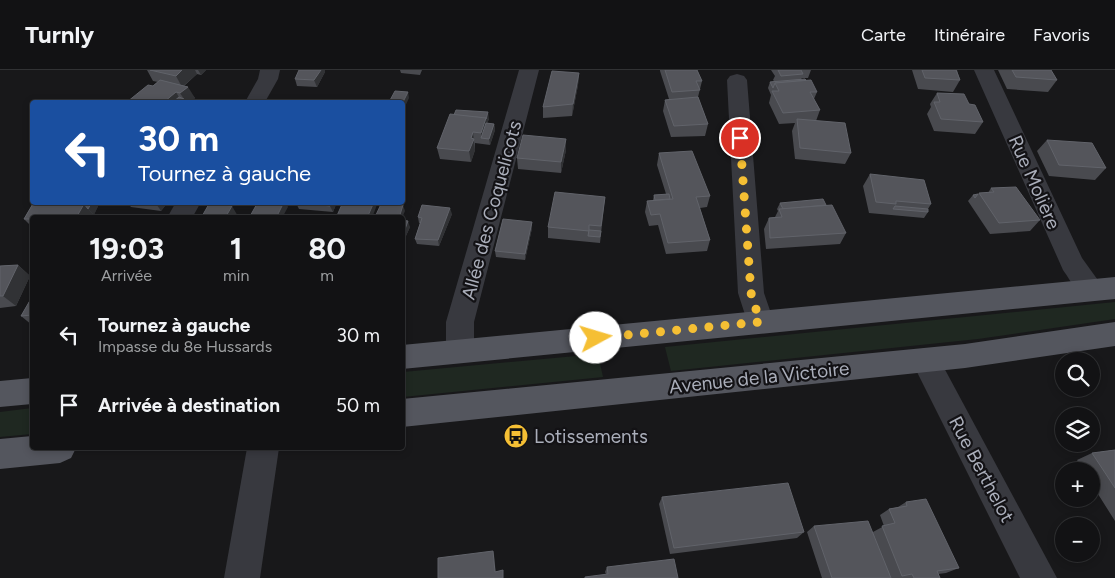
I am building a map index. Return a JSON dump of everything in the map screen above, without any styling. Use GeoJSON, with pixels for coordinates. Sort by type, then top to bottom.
{"type":"FeatureCollection","features":[{"type":"Feature","properties":{"kind":"main road"},"geometry":{"type":"LineString","coordinates":[[405,357],[1104,289]]}},
{"type":"Feature","properties":{"kind":"main road","name":"Avenue de la Victoire"},"geometry":{"type":"LineString","coordinates":[[405,413],[925,360],[1115,334]]}},
{"type":"Feature","properties":{"kind":"main road"},"geometry":{"type":"LineString","coordinates":[[0,394],[30,391]]}},
{"type":"Feature","properties":{"kind":"main road"},"geometry":{"type":"LineString","coordinates":[[0,454],[40,450]]}},
{"type":"Feature","properties":{"kind":"street"},"geometry":{"type":"LineString","coordinates":[[256,100],[268,79],[270,70]]}},
{"type":"Feature","properties":{"kind":"street","name":"Allée des Coquelicots"},"geometry":{"type":"LineString","coordinates":[[460,352],[460,322],[529,70]]}},
{"type":"Feature","properties":{"kind":"street","name":"Rue Molière"},"geometry":{"type":"LineString","coordinates":[[984,70],[1072,263],[1104,289]]}},
{"type":"Feature","properties":{"kind":"street"},"geometry":{"type":"LineString","coordinates":[[737,80],[751,293],[760,322]]}},
{"type":"Feature","properties":{"kind":"street","name":"Rue Berthelot"},"geometry":{"type":"LineString","coordinates":[[925,360],[1039,578]]}},
{"type":"Feature","properties":{"kind":"street"},"geometry":{"type":"LineString","coordinates":[[242,578],[263,450]]}},
{"type":"Feature","properties":{"kind":"shaded area"},"geometry":{"type":"Polygon","coordinates":[[[1115,302],[1115,319],[978,339],[671,371],[665,347],[1115,302]]]}},
{"type":"Feature","properties":{"kind":"shaded area"},"geometry":{"type":"Polygon","coordinates":[[[598,354],[603,377],[405,397],[405,372],[598,354]]]}},
{"type":"Feature","properties":{"kind":"shaded area"},"geometry":{"type":"Polygon","coordinates":[[[30,408],[30,434],[0,437],[0,412],[30,408]]]}},
{"type":"Feature","properties":{"kind":"building"},"geometry":{"type":"Polygon","coordinates":[[[150,70],[182,70],[176,76],[150,70]]]}},
{"type":"Feature","properties":{"kind":"building"},"geometry":{"type":"Polygon","coordinates":[[[299,70],[321,70],[314,80],[295,79],[299,70]]]}},
{"type":"Feature","properties":{"kind":"building"},"geometry":{"type":"Polygon","coordinates":[[[665,70],[697,70],[702,81],[696,81],[700,90],[672,92],[665,70]]]}},
{"type":"Feature","properties":{"kind":"building"},"geometry":{"type":"Polygon","coordinates":[[[778,70],[801,70],[803,74],[781,76],[778,70]]]}},
{"type":"Feature","properties":{"kind":"building"},"geometry":{"type":"Polygon","coordinates":[[[922,70],[956,70],[960,80],[925,78],[922,70]]]}},
{"type":"Feature","properties":{"kind":"building"},"geometry":{"type":"Polygon","coordinates":[[[1012,70],[1051,70],[1057,80],[1016,77],[1012,70]]]}},
{"type":"Feature","properties":{"kind":"building"},"geometry":{"type":"Polygon","coordinates":[[[552,71],[579,73],[573,104],[543,107],[552,71]]]}},
{"type":"Feature","properties":{"kind":"building"},"geometry":{"type":"Polygon","coordinates":[[[805,79],[775,83],[773,88],[770,82],[805,79]]]}},
{"type":"Feature","properties":{"kind":"building"},"geometry":{"type":"Polygon","coordinates":[[[160,80],[188,87],[180,93],[176,92],[166,100],[129,100],[148,85],[153,86],[160,80]]]}},
{"type":"Feature","properties":{"kind":"building"},"geometry":{"type":"Polygon","coordinates":[[[811,80],[817,92],[810,92],[820,110],[783,113],[772,91],[779,91],[775,83],[811,80]]]}},
{"type":"Feature","properties":{"kind":"building"},"geometry":{"type":"Polygon","coordinates":[[[395,91],[408,92],[404,100],[390,100],[395,91]]]}},
{"type":"Feature","properties":{"kind":"building"},"geometry":{"type":"Polygon","coordinates":[[[937,93],[964,94],[969,104],[975,105],[983,122],[941,119],[934,102],[940,102],[937,93]]]}},
{"type":"Feature","properties":{"kind":"building"},"geometry":{"type":"Polygon","coordinates":[[[698,97],[708,124],[674,126],[665,100],[698,97]]]}},
{"type":"Feature","properties":{"kind":"building"},"geometry":{"type":"Polygon","coordinates":[[[456,110],[488,112],[486,119],[454,115],[456,110]]]}},
{"type":"Feature","properties":{"kind":"building"},"geometry":{"type":"Polygon","coordinates":[[[450,114],[486,118],[481,133],[473,132],[471,138],[474,139],[469,151],[437,148],[450,114]]]}},
{"type":"Feature","properties":{"kind":"building"},"geometry":{"type":"Polygon","coordinates":[[[797,119],[845,123],[851,153],[800,148],[797,119]]]}},
{"type":"Feature","properties":{"kind":"building"},"geometry":{"type":"Polygon","coordinates":[[[486,123],[494,124],[489,139],[481,138],[486,123]]]}},
{"type":"Feature","properties":{"kind":"building"},"geometry":{"type":"Polygon","coordinates":[[[523,135],[566,139],[561,162],[517,158],[523,135]]]}},
{"type":"Feature","properties":{"kind":"building"},"geometry":{"type":"Polygon","coordinates":[[[1047,140],[1092,143],[1106,168],[1059,165],[1047,140]]]}},
{"type":"Feature","properties":{"kind":"building"},"geometry":{"type":"Polygon","coordinates":[[[692,151],[710,196],[696,197],[710,240],[668,243],[660,214],[651,215],[647,201],[673,199],[659,153],[692,151]]]}},
{"type":"Feature","properties":{"kind":"building"},"geometry":{"type":"Polygon","coordinates":[[[870,174],[924,180],[931,204],[896,201],[896,204],[876,202],[870,174]]]}},
{"type":"Feature","properties":{"kind":"building"},"geometry":{"type":"Polygon","coordinates":[[[1016,187],[1040,220],[999,223],[979,193],[994,192],[991,188],[1016,187]]]}},
{"type":"Feature","properties":{"kind":"building"},"geometry":{"type":"Polygon","coordinates":[[[555,192],[605,197],[601,226],[589,225],[589,231],[548,227],[555,192]]]}},
{"type":"Feature","properties":{"kind":"building"},"geometry":{"type":"Polygon","coordinates":[[[669,194],[670,199],[655,200],[654,195],[669,194]]]}},
{"type":"Feature","properties":{"kind":"building"},"geometry":{"type":"Polygon","coordinates":[[[823,199],[826,205],[783,209],[780,203],[823,199]]]}},
{"type":"Feature","properties":{"kind":"building"},"geometry":{"type":"Polygon","coordinates":[[[32,205],[83,205],[78,215],[30,215],[30,219],[24,219],[32,205]]]}},
{"type":"Feature","properties":{"kind":"building"},"geometry":{"type":"Polygon","coordinates":[[[208,205],[232,206],[227,215],[203,215],[208,205]]]}},
{"type":"Feature","properties":{"kind":"building"},"geometry":{"type":"Polygon","coordinates":[[[256,205],[282,205],[278,215],[251,215],[256,205]]]}},
{"type":"Feature","properties":{"kind":"building"},"geometry":{"type":"Polygon","coordinates":[[[342,205],[373,205],[368,215],[337,215],[342,205]]]}},
{"type":"Feature","properties":{"kind":"building"},"geometry":{"type":"Polygon","coordinates":[[[381,205],[403,205],[400,215],[376,215],[381,205]]]}},
{"type":"Feature","properties":{"kind":"building"},"geometry":{"type":"Polygon","coordinates":[[[422,205],[450,208],[438,240],[415,239],[422,218],[418,217],[422,205]]]}},
{"type":"Feature","properties":{"kind":"building"},"geometry":{"type":"Polygon","coordinates":[[[832,205],[846,233],[770,238],[769,218],[782,217],[779,209],[832,205]]]}},
{"type":"Feature","properties":{"kind":"building"},"geometry":{"type":"Polygon","coordinates":[[[895,206],[928,209],[928,212],[893,209],[895,206]]]}},
{"type":"Feature","properties":{"kind":"building"},"geometry":{"type":"Polygon","coordinates":[[[503,219],[532,222],[525,254],[495,251],[503,219]]]}},
{"type":"Feature","properties":{"kind":"building"},"geometry":{"type":"Polygon","coordinates":[[[589,230],[601,231],[600,237],[588,236],[589,230]]]}},
{"type":"Feature","properties":{"kind":"building"},"geometry":{"type":"Polygon","coordinates":[[[18,265],[3,296],[0,296],[0,266],[18,265]]]}},
{"type":"Feature","properties":{"kind":"building"},"geometry":{"type":"Polygon","coordinates":[[[30,300],[30,315],[21,316],[30,300]]]}},
{"type":"Feature","properties":{"kind":"building"},"geometry":{"type":"Polygon","coordinates":[[[1115,450],[1115,488],[1100,465],[1100,462],[1098,462],[1092,453],[1115,450]]]}},
{"type":"Feature","properties":{"kind":"building"},"geometry":{"type":"Polygon","coordinates":[[[788,483],[804,532],[674,548],[662,497],[788,483]]]}},
{"type":"Feature","properties":{"kind":"building"},"geometry":{"type":"Polygon","coordinates":[[[926,499],[959,568],[937,571],[940,578],[914,578],[912,574],[902,576],[882,526],[895,523],[889,509],[907,506],[906,502],[926,499]]]}},
{"type":"Feature","properties":{"kind":"building"},"geometry":{"type":"Polygon","coordinates":[[[868,521],[891,578],[832,578],[814,526],[868,521]]]}},
{"type":"Feature","properties":{"kind":"building"},"geometry":{"type":"Polygon","coordinates":[[[493,551],[495,572],[503,570],[503,578],[438,578],[438,558],[493,551]]]}},
{"type":"Feature","properties":{"kind":"building"},"geometry":{"type":"Polygon","coordinates":[[[674,559],[678,578],[585,578],[608,574],[607,567],[674,559]]]}},
{"type":"Feature","properties":{"kind":"place","name":"Lotissements"},"geometry":{"type":"Point","coordinates":[516,436]}},
{"type":"Feature","properties":{"kind":"route"},"geometry":{"type":"LineString","coordinates":[[596,338],[760,322],[751,293],[740,138]]}}]}
